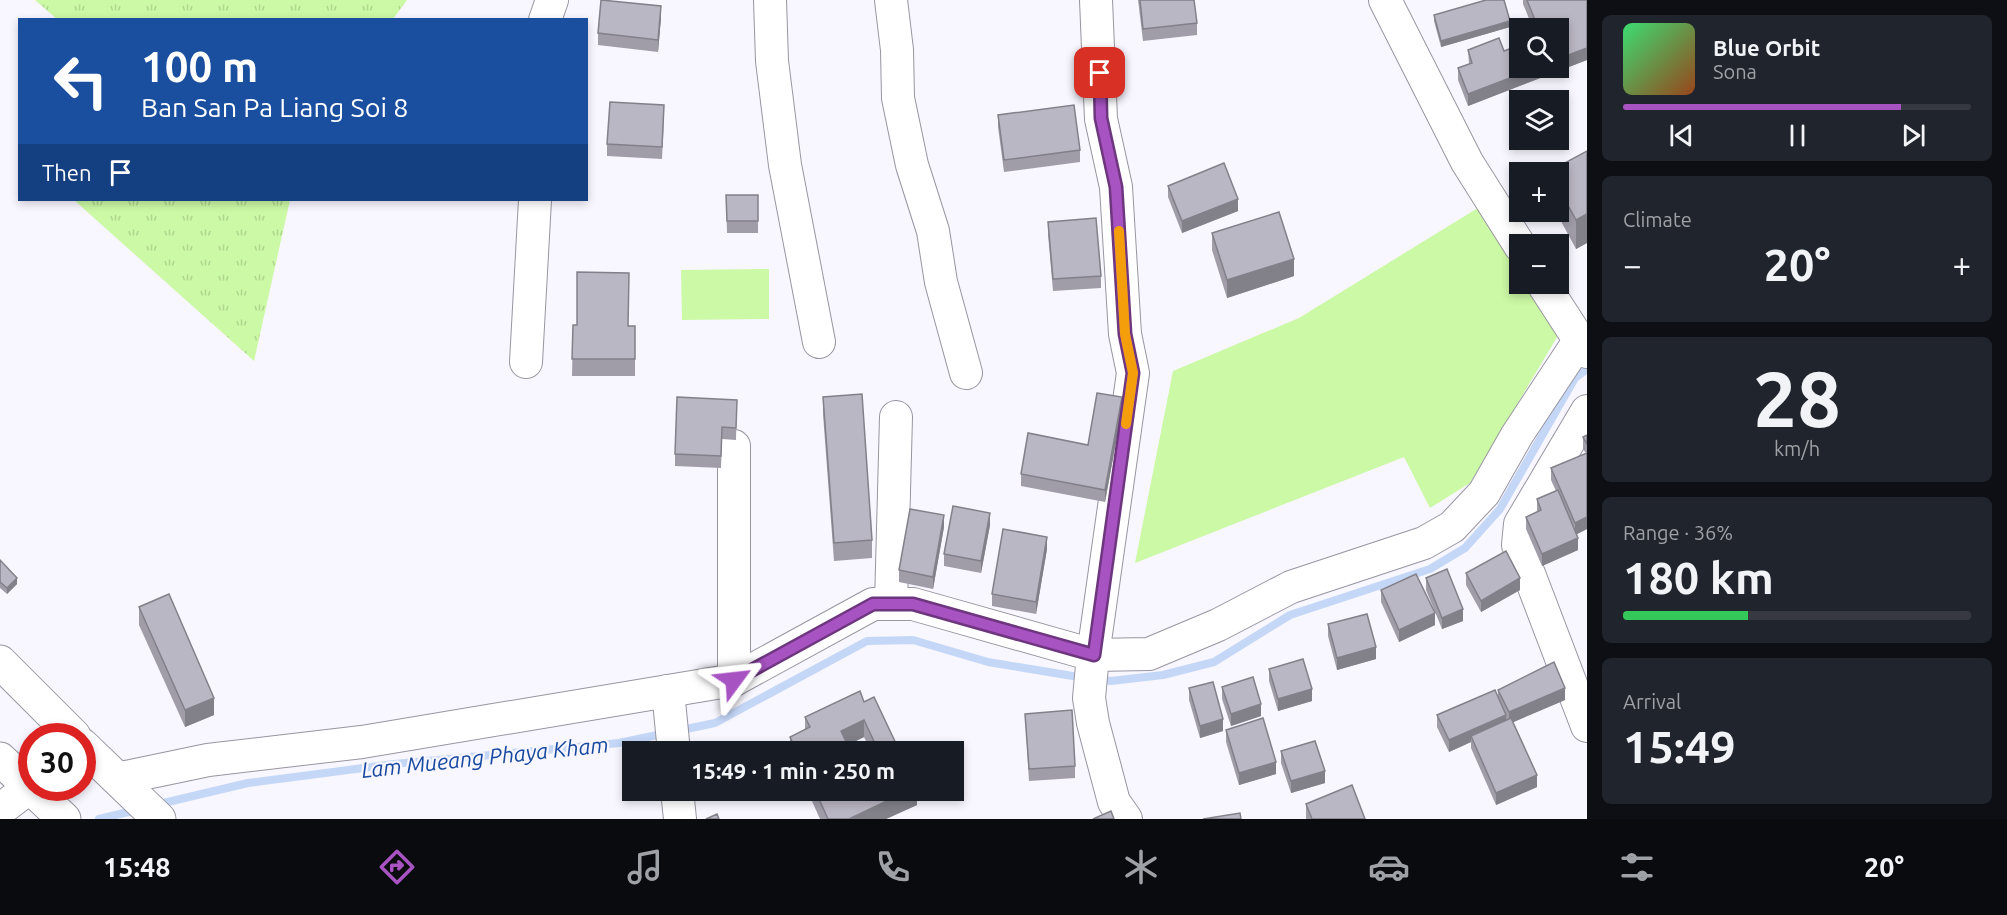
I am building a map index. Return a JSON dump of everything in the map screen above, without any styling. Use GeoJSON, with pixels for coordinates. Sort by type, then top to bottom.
{"type":"FeatureCollection","features":[{"type":"Feature","properties":{"kind":"main road"},"geometry":{"type":"LineString","coordinates":[[0,662],[61,723]]}},
{"type":"Feature","properties":{"kind":"main road"},"geometry":{"type":"LineString","coordinates":[[96,758],[159,819]]}},
{"type":"Feature","properties":{"kind":"main road"},"geometry":{"type":"LineString","coordinates":[[0,759],[18,776]]}},
{"type":"Feature","properties":{"kind":"main road"},"geometry":{"type":"LineString","coordinates":[[44,801],[59,815]]}},
{"type":"Feature","properties":{"kind":"street"},"geometry":{"type":"LineString","coordinates":[[546,18],[552,0]]}},
{"type":"Feature","properties":{"kind":"street"},"geometry":{"type":"LineString","coordinates":[[770,0],[772,61],[785,165],[819,342]]}},
{"type":"Feature","properties":{"kind":"street"},"geometry":{"type":"LineString","coordinates":[[891,0],[897,50],[898,98],[912,165],[933,231],[941,282],[966,373]]}},
{"type":"Feature","properties":{"kind":"street"},"geometry":{"type":"LineString","coordinates":[[1096,0],[1101,118],[1116,187],[1125,334],[1133,373],[1092,675],[1093,723],[1114,802],[1125,819]]}},
{"type":"Feature","properties":{"kind":"street"},"geometry":{"type":"LineString","coordinates":[[1385,0],[1467,162],[1512,234]]}},
{"type":"Feature","properties":{"kind":"street"},"geometry":{"type":"LineString","coordinates":[[526,362],[535,201]]}},
{"type":"Feature","properties":{"kind":"street"},"geometry":{"type":"LineString","coordinates":[[125,786],[208,760],[669,702],[734,680],[873,604],[913,604],[1092,675],[1218,625],[1291,587],[1424,543],[1452,527],[1484,493],[1517,435],[1583,346],[1549,294]]}},
{"type":"Feature","properties":{"kind":"street"},"geometry":{"type":"LineString","coordinates":[[1587,411],[1520,524],[1518,545],[1587,726]]}},
{"type":"Feature","properties":{"kind":"street"},"geometry":{"type":"LineString","coordinates":[[891,604],[896,417]]}},
{"type":"Feature","properties":{"kind":"street"},"geometry":{"type":"LineString","coordinates":[[734,446],[734,680]]}},
{"type":"Feature","properties":{"kind":"street"},"geometry":{"type":"LineString","coordinates":[[669,702],[673,741]]}},
{"type":"Feature","properties":{"kind":"street"},"geometry":{"type":"LineString","coordinates":[[0,810],[18,796]]}},
{"type":"Feature","properties":{"kind":"street"},"geometry":{"type":"LineString","coordinates":[[678,801],[680,819]]}},
{"type":"Feature","properties":{"kind":"green space"},"geometry":{"type":"Polygon","coordinates":[[[35,0],[407,0],[394,18],[56,18],[35,0]]]}},
{"type":"Feature","properties":{"kind":"green space"},"geometry":{"type":"Polygon","coordinates":[[[75,201],[290,201],[254,361],[75,201]]]}},
{"type":"Feature","properties":{"kind":"green space"},"geometry":{"type":"Polygon","coordinates":[[[1481,206],[1509,252],[1509,294],[1534,294],[1559,334],[1470,483],[1430,508],[1404,457],[1135,563],[1173,371],[1299,318],[1481,206]]]}},
{"type":"Feature","properties":{"kind":"green space"},"geometry":{"type":"Polygon","coordinates":[[[769,269],[769,319],[682,320],[681,270],[769,269]]]}},
{"type":"Feature","properties":{"kind":"building"},"geometry":{"type":"Polygon","coordinates":[[[601,0],[661,6],[658,40],[598,33],[601,0]]]}},
{"type":"Feature","properties":{"kind":"building"},"geometry":{"type":"Polygon","coordinates":[[[1140,0],[1194,0],[1197,23],[1143,29],[1140,0]]]}},
{"type":"Feature","properties":{"kind":"building"},"geometry":{"type":"Polygon","coordinates":[[[1486,0],[1504,0],[1509,21],[1441,41],[1434,15],[1486,0]]]}},
{"type":"Feature","properties":{"kind":"building"},"geometry":{"type":"Polygon","coordinates":[[[1527,0],[1587,0],[1587,48],[1569,55],[1569,18],[1534,18],[1527,0]]]}},
{"type":"Feature","properties":{"kind":"building"},"geometry":{"type":"Polygon","coordinates":[[[1499,38],[1504,51],[1509,49],[1510,78],[1468,94],[1458,68],[1472,63],[1468,50],[1499,38]]]}},
{"type":"Feature","properties":{"kind":"building"},"geometry":{"type":"Polygon","coordinates":[[[610,102],[664,105],[662,147],[607,144],[610,102]]]}},
{"type":"Feature","properties":{"kind":"building"},"geometry":{"type":"Polygon","coordinates":[[[1074,105],[1080,150],[1004,160],[998,115],[1074,105]]]}},
{"type":"Feature","properties":{"kind":"building"},"geometry":{"type":"Polygon","coordinates":[[[1587,151],[1587,214],[1576,220],[1569,207],[1569,162],[1567,162],[1587,151]]]}},
{"type":"Feature","properties":{"kind":"building"},"geometry":{"type":"Polygon","coordinates":[[[1224,163],[1238,199],[1182,221],[1168,186],[1224,163]]]}},
{"type":"Feature","properties":{"kind":"building"},"geometry":{"type":"Polygon","coordinates":[[[726,195],[758,195],[758,221],[727,221],[726,195]]]}},
{"type":"Feature","properties":{"kind":"building"},"geometry":{"type":"Polygon","coordinates":[[[1279,212],[1294,259],[1227,280],[1212,233],[1279,212]]]}},
{"type":"Feature","properties":{"kind":"building"},"geometry":{"type":"Polygon","coordinates":[[[1096,218],[1101,276],[1053,279],[1048,222],[1096,218]]]}},
{"type":"Feature","properties":{"kind":"building"},"geometry":{"type":"Polygon","coordinates":[[[577,272],[629,273],[628,326],[635,326],[635,359],[572,359],[573,325],[577,325],[577,272]]]}},
{"type":"Feature","properties":{"kind":"building"},"geometry":{"type":"Polygon","coordinates":[[[1097,393],[1122,397],[1105,490],[1021,474],[1028,433],[1088,445],[1097,393]]]}},
{"type":"Feature","properties":{"kind":"building"},"geometry":{"type":"Polygon","coordinates":[[[862,394],[872,540],[834,543],[823,397],[862,394]]]}},
{"type":"Feature","properties":{"kind":"building"},"geometry":{"type":"Polygon","coordinates":[[[677,397],[737,400],[736,428],[722,427],[721,456],[675,454],[677,397]]]}},
{"type":"Feature","properties":{"kind":"building"},"geometry":{"type":"Polygon","coordinates":[[[1587,453],[1587,517],[1575,523],[1551,468],[1587,453]]]}},
{"type":"Feature","properties":{"kind":"building"},"geometry":{"type":"Polygon","coordinates":[[[1558,490],[1578,538],[1542,554],[1526,517],[1541,510],[1537,499],[1558,490]]]}},
{"type":"Feature","properties":{"kind":"building"},"geometry":{"type":"Polygon","coordinates":[[[953,506],[990,513],[981,561],[944,554],[953,506]]]}},
{"type":"Feature","properties":{"kind":"building"},"geometry":{"type":"Polygon","coordinates":[[[910,509],[944,515],[933,577],[899,570],[910,509]]]}},
{"type":"Feature","properties":{"kind":"building"},"geometry":{"type":"Polygon","coordinates":[[[1003,529],[1047,537],[1036,602],[992,594],[1003,529]]]}},
{"type":"Feature","properties":{"kind":"building"},"geometry":{"type":"Polygon","coordinates":[[[1506,551],[1520,578],[1481,601],[1466,573],[1506,551]]]}},
{"type":"Feature","properties":{"kind":"building"},"geometry":{"type":"Polygon","coordinates":[[[0,560],[17,578],[7,588],[0,582],[0,560]]]}},
{"type":"Feature","properties":{"kind":"building"},"geometry":{"type":"Polygon","coordinates":[[[1447,569],[1463,609],[1442,618],[1426,578],[1447,569]]]}},
{"type":"Feature","properties":{"kind":"building"},"geometry":{"type":"Polygon","coordinates":[[[1416,574],[1435,613],[1399,630],[1381,590],[1416,574]]]}},
{"type":"Feature","properties":{"kind":"building"},"geometry":{"type":"Polygon","coordinates":[[[169,594],[214,698],[185,710],[139,607],[169,594]]]}},
{"type":"Feature","properties":{"kind":"building"},"geometry":{"type":"Polygon","coordinates":[[[1367,614],[1376,647],[1337,658],[1328,624],[1367,614]]]}},
{"type":"Feature","properties":{"kind":"building"},"geometry":{"type":"Polygon","coordinates":[[[1303,659],[1312,689],[1278,699],[1269,669],[1303,659]]]}},
{"type":"Feature","properties":{"kind":"building"},"geometry":{"type":"Polygon","coordinates":[[[1554,662],[1565,688],[1509,712],[1498,690],[1554,662]]]}},
{"type":"Feature","properties":{"kind":"building"},"geometry":{"type":"Polygon","coordinates":[[[1253,677],[1261,704],[1231,714],[1222,687],[1253,677]]]}},
{"type":"Feature","properties":{"kind":"building"},"geometry":{"type":"Polygon","coordinates":[[[1213,682],[1223,719],[1200,726],[1189,688],[1213,682]]]}},
{"type":"Feature","properties":{"kind":"building"},"geometry":{"type":"Polygon","coordinates":[[[1495,690],[1506,715],[1449,740],[1437,715],[1495,690]]]}},
{"type":"Feature","properties":{"kind":"building"},"geometry":{"type":"Polygon","coordinates":[[[860,691],[864,702],[874,697],[895,741],[874,741],[864,720],[841,731],[846,741],[792,741],[790,737],[810,727],[805,717],[860,691]]]}},
{"type":"Feature","properties":{"kind":"building"},"geometry":{"type":"Polygon","coordinates":[[[1072,710],[1075,766],[1029,769],[1025,714],[1072,710]]]}},
{"type":"Feature","properties":{"kind":"building"},"geometry":{"type":"Polygon","coordinates":[[[1263,718],[1276,762],[1239,773],[1226,730],[1263,718]]]}},
{"type":"Feature","properties":{"kind":"building"},"geometry":{"type":"Polygon","coordinates":[[[1511,718],[1537,775],[1496,793],[1471,736],[1511,718]]]}},
{"type":"Feature","properties":{"kind":"building"},"geometry":{"type":"Polygon","coordinates":[[[1315,741],[1325,771],[1291,781],[1281,751],[1315,741]]]}},
{"type":"Feature","properties":{"kind":"building"},"geometry":{"type":"Polygon","coordinates":[[[1352,785],[1365,819],[1312,819],[1306,804],[1352,785]]]}},
{"type":"Feature","properties":{"kind":"building"},"geometry":{"type":"Polygon","coordinates":[[[820,801],[887,801],[849,819],[828,819],[820,801]]]}},
{"type":"Feature","properties":{"kind":"building"},"geometry":{"type":"Polygon","coordinates":[[[1111,811],[1114,819],[1093,819],[1111,811]]]}},
{"type":"Feature","properties":{"kind":"building"},"geometry":{"type":"Polygon","coordinates":[[[1240,813],[1241,819],[1203,819],[1240,813]]]}},
{"type":"Feature","properties":{"kind":"building"},"geometry":{"type":"Polygon","coordinates":[[[717,814],[719,819],[706,819],[717,814]]]}},
{"type":"Feature","properties":{"kind":"waterway","name":"Lam Mueang Phaya Kham"},"geometry":{"type":"LineString","coordinates":[[1098,679],[1111,681],[1163,675],[1214,662],[1290,615],[1430,569],[1465,548],[1500,509],[1575,378],[1587,369]]}},
{"type":"Feature","properties":{"kind":"waterway","name":"Lam Mueang Phaya Kham"},"geometry":{"type":"LineString","coordinates":[[155,805],[248,783],[394,764],[619,743],[715,723],[867,641],[913,640],[988,662],[1085,678]]}},
{"type":"Feature","properties":{"kind":"waterway","name":"Lam Mueang Phaya Kham"},"geometry":{"type":"LineString","coordinates":[[99,819],[137,810]]}},
{"type":"Feature","properties":{"kind":"slow traffic"},"geometry":{"type":"LineString","coordinates":[[1119,231],[1125,334],[1133,373],[1126,424]]}},
{"type":"Feature","properties":{"kind":"route"},"geometry":{"type":"LineString","coordinates":[[734,680],[873,604],[913,604],[1094,655],[1133,373],[1125,334],[1116,187],[1101,118],[1100,73]]}}]}
